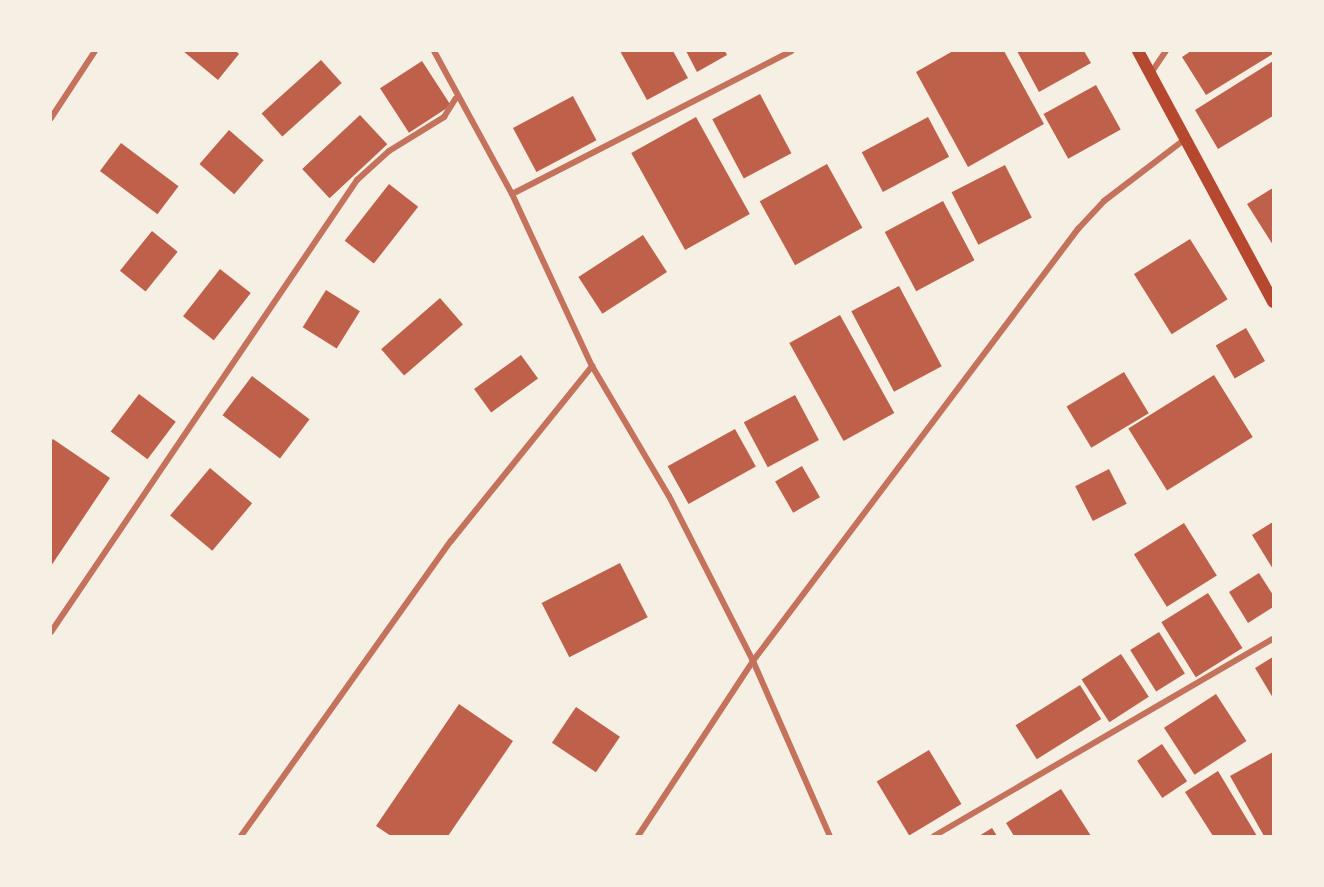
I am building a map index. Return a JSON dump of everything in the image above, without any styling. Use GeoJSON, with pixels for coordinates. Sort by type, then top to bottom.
{"type":"FeatureCollection","features":[{"type":"Feature","properties":{"kind":"main road"},"geometry":{"type":"LineString","coordinates":[[1138,51],[1273,302]]}},
{"type":"Feature","properties":{"kind":"street"},"geometry":{"type":"LineString","coordinates":[[51,118],[95,51]]}},
{"type":"Feature","properties":{"kind":"street"},"geometry":{"type":"LineString","coordinates":[[434,51],[456,98],[512,194],[592,366],[669,496],[753,661],[830,836]]}},
{"type":"Feature","properties":{"kind":"street"},"geometry":{"type":"LineString","coordinates":[[512,194],[791,51]]}},
{"type":"Feature","properties":{"kind":"street"},"geometry":{"type":"LineString","coordinates":[[1151,73],[1166,51]]}},
{"type":"Feature","properties":{"kind":"street"},"geometry":{"type":"LineString","coordinates":[[51,632],[357,180],[389,151],[444,117],[456,98]]}},
{"type":"Feature","properties":{"kind":"street"},"geometry":{"type":"LineString","coordinates":[[638,836],[753,661],[1078,229],[1104,201],[1185,139]]}},
{"type":"Feature","properties":{"kind":"street"},"geometry":{"type":"LineString","coordinates":[[241,836],[451,541],[592,366]]}},
{"type":"Feature","properties":{"kind":"street"},"geometry":{"type":"LineString","coordinates":[[934,836],[1273,639]]}},
{"type":"Feature","properties":{"kind":"building"},"geometry":{"type":"Polygon","coordinates":[[[183,51],[236,51],[239,54],[218,80],[183,51]]]}},
{"type":"Feature","properties":{"kind":"building"},"geometry":{"type":"Polygon","coordinates":[[[620,51],[673,51],[688,78],[647,100],[620,51]]]}},
{"type":"Feature","properties":{"kind":"building"},"geometry":{"type":"Polygon","coordinates":[[[686,51],[725,51],[727,55],[697,72],[686,51]]]}},
{"type":"Feature","properties":{"kind":"building"},"geometry":{"type":"Polygon","coordinates":[[[953,51],[1004,51],[1044,124],[968,167],[916,72],[953,51]]]}},
{"type":"Feature","properties":{"kind":"building"},"geometry":{"type":"Polygon","coordinates":[[[1017,51],[1084,51],[1091,63],[1039,92],[1017,51]]]}},
{"type":"Feature","properties":{"kind":"building"},"geometry":{"type":"Polygon","coordinates":[[[1191,51],[1273,51],[1273,54],[1206,95],[1182,57],[1191,51]]]}},
{"type":"Feature","properties":{"kind":"building"},"geometry":{"type":"Polygon","coordinates":[[[321,60],[342,83],[282,137],[262,114],[321,60]]]}},
{"type":"Feature","properties":{"kind":"building"},"geometry":{"type":"Polygon","coordinates":[[[422,61],[451,105],[409,133],[380,88],[422,61]]]}},
{"type":"Feature","properties":{"kind":"building"},"geometry":{"type":"Polygon","coordinates":[[[1273,61],[1273,116],[1218,149],[1195,110],[1273,61]]]}},
{"type":"Feature","properties":{"kind":"building"},"geometry":{"type":"Polygon","coordinates":[[[1096,85],[1121,130],[1068,159],[1044,114],[1096,85]]]}},
{"type":"Feature","properties":{"kind":"building"},"geometry":{"type":"Polygon","coordinates":[[[760,94],[791,153],[744,179],[712,119],[760,94]]]}},
{"type":"Feature","properties":{"kind":"building"},"geometry":{"type":"Polygon","coordinates":[[[573,96],[596,140],[536,172],[513,128],[573,96]]]}},
{"type":"Feature","properties":{"kind":"building"},"geometry":{"type":"Polygon","coordinates":[[[360,115],[387,144],[330,198],[302,169],[360,115]]]}},
{"type":"Feature","properties":{"kind":"building"},"geometry":{"type":"Polygon","coordinates":[[[696,117],[750,214],[685,250],[631,153],[696,117]]]}},
{"type":"Feature","properties":{"kind":"building"},"geometry":{"type":"Polygon","coordinates":[[[928,117],[949,157],[883,192],[862,152],[928,117]]]}},
{"type":"Feature","properties":{"kind":"building"},"geometry":{"type":"Polygon","coordinates":[[[229,130],[264,160],[234,194],[199,164],[229,130]]]}},
{"type":"Feature","properties":{"kind":"building"},"geometry":{"type":"Polygon","coordinates":[[[121,143],[179,186],[157,214],[100,171],[121,143]]]}},
{"type":"Feature","properties":{"kind":"building"},"geometry":{"type":"Polygon","coordinates":[[[827,164],[862,228],[795,265],[760,201],[827,164]]]}},
{"type":"Feature","properties":{"kind":"building"},"geometry":{"type":"Polygon","coordinates":[[[1005,165],[1032,218],[978,245],[952,192],[1005,165]]]}},
{"type":"Feature","properties":{"kind":"building"},"geometry":{"type":"Polygon","coordinates":[[[389,184],[418,207],[374,264],[345,241],[389,184]]]}},
{"type":"Feature","properties":{"kind":"building"},"geometry":{"type":"Polygon","coordinates":[[[1273,188],[1273,245],[1247,204],[1273,188]]]}},
{"type":"Feature","properties":{"kind":"building"},"geometry":{"type":"Polygon","coordinates":[[[943,201],[974,260],[916,291],[885,232],[943,201]]]}},
{"type":"Feature","properties":{"kind":"building"},"geometry":{"type":"Polygon","coordinates":[[[152,231],[178,252],[146,291],[120,271],[152,231]]]}},
{"type":"Feature","properties":{"kind":"building"},"geometry":{"type":"Polygon","coordinates":[[[643,235],[667,272],[602,314],[578,277],[643,235]]]}},
{"type":"Feature","properties":{"kind":"building"},"geometry":{"type":"Polygon","coordinates":[[[1190,239],[1228,299],[1172,334],[1134,274],[1190,239]]]}},
{"type":"Feature","properties":{"kind":"building"},"geometry":{"type":"Polygon","coordinates":[[[220,269],[251,293],[214,340],[183,316],[220,269]]]}},
{"type":"Feature","properties":{"kind":"building"},"geometry":{"type":"Polygon","coordinates":[[[899,286],[942,366],[894,392],[851,311],[899,286]]]}},
{"type":"Feature","properties":{"kind":"building"},"geometry":{"type":"Polygon","coordinates":[[[326,290],[360,311],[337,349],[303,327],[326,290]]]}},
{"type":"Feature","properties":{"kind":"building"},"geometry":{"type":"Polygon","coordinates":[[[440,298],[463,324],[404,376],[381,349],[440,298]]]}},
{"type":"Feature","properties":{"kind":"building"},"geometry":{"type":"Polygon","coordinates":[[[840,315],[894,413],[844,441],[789,343],[840,315]]]}},
{"type":"Feature","properties":{"kind":"building"},"geometry":{"type":"Polygon","coordinates":[[[1246,328],[1265,361],[1235,378],[1216,346],[1246,328]]]}},
{"type":"Feature","properties":{"kind":"building"},"geometry":{"type":"Polygon","coordinates":[[[521,355],[538,378],[491,413],[474,389],[521,355]]]}},
{"type":"Feature","properties":{"kind":"building"},"geometry":{"type":"Polygon","coordinates":[[[1124,372],[1149,413],[1091,448],[1067,407],[1124,372]]]}},
{"type":"Feature","properties":{"kind":"building"},"geometry":{"type":"Polygon","coordinates":[[[1214,375],[1253,437],[1167,490],[1128,429],[1214,375]]]}},
{"type":"Feature","properties":{"kind":"building"},"geometry":{"type":"Polygon","coordinates":[[[252,376],[310,419],[280,458],[223,415],[252,376]]]}},
{"type":"Feature","properties":{"kind":"building"},"geometry":{"type":"Polygon","coordinates":[[[139,394],[176,422],[147,459],[111,432],[139,394]]]}},
{"type":"Feature","properties":{"kind":"building"},"geometry":{"type":"Polygon","coordinates":[[[795,395],[819,440],[768,467],[744,422],[795,395]]]}},
{"type":"Feature","properties":{"kind":"building"},"geometry":{"type":"Polygon","coordinates":[[[735,429],[756,467],[689,504],[668,466],[735,429]]]}},
{"type":"Feature","properties":{"kind":"building"},"geometry":{"type":"Polygon","coordinates":[[[53,439],[110,478],[51,566],[51,441],[53,439]]]}},
{"type":"Feature","properties":{"kind":"building"},"geometry":{"type":"Polygon","coordinates":[[[802,466],[820,497],[793,513],[775,482],[802,466]]]}},
{"type":"Feature","properties":{"kind":"building"},"geometry":{"type":"Polygon","coordinates":[[[210,468],[252,503],[212,551],[170,515],[210,468]]]}},
{"type":"Feature","properties":{"kind":"building"},"geometry":{"type":"Polygon","coordinates":[[[1109,469],[1127,504],[1093,521],[1075,486],[1109,469]]]}},
{"type":"Feature","properties":{"kind":"building"},"geometry":{"type":"Polygon","coordinates":[[[1273,522],[1273,569],[1252,535],[1273,522]]]}},
{"type":"Feature","properties":{"kind":"building"},"geometry":{"type":"Polygon","coordinates":[[[1184,523],[1217,576],[1167,607],[1134,554],[1184,523]]]}},
{"type":"Feature","properties":{"kind":"building"},"geometry":{"type":"Polygon","coordinates":[[[620,563],[648,617],[569,657],[542,603],[620,563]]]}},
{"type":"Feature","properties":{"kind":"building"},"geometry":{"type":"Polygon","coordinates":[[[1259,573],[1273,595],[1273,607],[1248,623],[1229,592],[1259,573]]]}},
{"type":"Feature","properties":{"kind":"building"},"geometry":{"type":"Polygon","coordinates":[[[1208,593],[1242,648],[1196,677],[1161,622],[1208,593]]]}},
{"type":"Feature","properties":{"kind":"building"},"geometry":{"type":"Polygon","coordinates":[[[1159,632],[1185,674],[1156,692],[1130,650],[1159,632]]]}},
{"type":"Feature","properties":{"kind":"building"},"geometry":{"type":"Polygon","coordinates":[[[1121,654],[1149,697],[1109,722],[1082,680],[1121,654]]]}},
{"type":"Feature","properties":{"kind":"building"},"geometry":{"type":"Polygon","coordinates":[[[1273,657],[1273,698],[1255,668],[1273,657]]]}},
{"type":"Feature","properties":{"kind":"building"},"geometry":{"type":"Polygon","coordinates":[[[1080,685],[1101,719],[1037,759],[1016,725],[1080,685]]]}},
{"type":"Feature","properties":{"kind":"building"},"geometry":{"type":"Polygon","coordinates":[[[1216,694],[1246,741],[1195,775],[1164,728],[1216,694]]]}},
{"type":"Feature","properties":{"kind":"building"},"geometry":{"type":"Polygon","coordinates":[[[459,704],[513,741],[448,836],[391,836],[376,826],[459,704]]]}},
{"type":"Feature","properties":{"kind":"building"},"geometry":{"type":"Polygon","coordinates":[[[576,707],[620,737],[596,772],[552,743],[576,707]]]}},
{"type":"Feature","properties":{"kind":"building"},"geometry":{"type":"Polygon","coordinates":[[[1162,744],[1187,781],[1162,798],[1137,761],[1162,744]]]}},
{"type":"Feature","properties":{"kind":"building"},"geometry":{"type":"Polygon","coordinates":[[[929,750],[961,804],[909,835],[877,781],[929,750]]]}},
{"type":"Feature","properties":{"kind":"building"},"geometry":{"type":"Polygon","coordinates":[[[1273,752],[1273,836],[1264,836],[1230,776],[1273,752]]]}},
{"type":"Feature","properties":{"kind":"building"},"geometry":{"type":"Polygon","coordinates":[[[1218,771],[1257,836],[1213,836],[1185,792],[1218,771]]]}},
{"type":"Feature","properties":{"kind":"building"},"geometry":{"type":"Polygon","coordinates":[[[1061,789],[1091,836],[1014,836],[1006,823],[1061,789]]]}},
{"type":"Feature","properties":{"kind":"building"},"geometry":{"type":"Polygon","coordinates":[[[992,828],[997,836],[979,836],[992,828]]]}}]}
